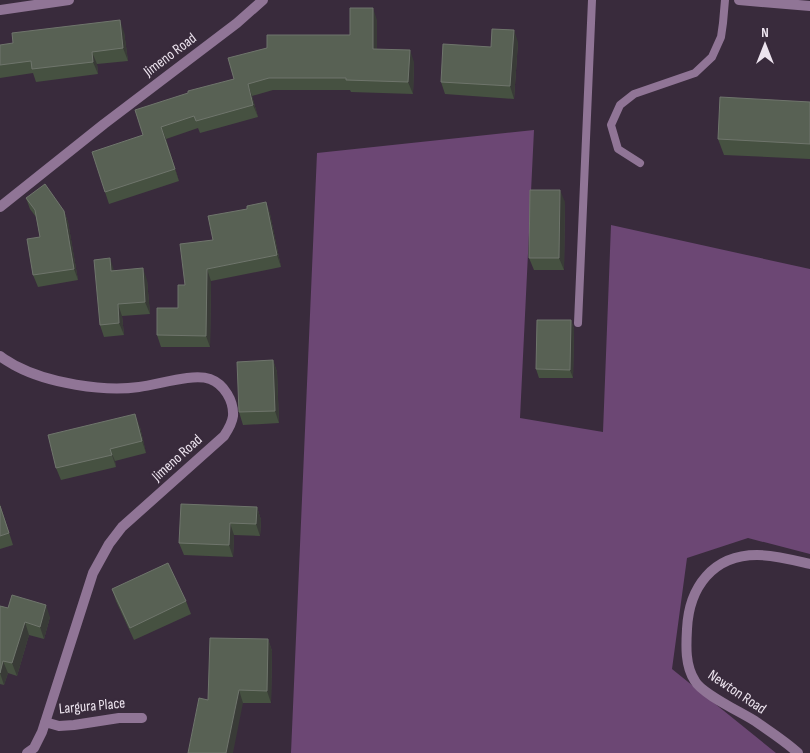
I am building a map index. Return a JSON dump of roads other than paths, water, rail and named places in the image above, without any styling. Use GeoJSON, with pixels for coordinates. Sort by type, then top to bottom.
{"type":"FeatureCollection","features":[{"type":"Feature","properties":{"kind":"street"},"geometry":{"type":"LineString","coordinates":[[0,10],[69,0]]}},
{"type":"Feature","properties":{"kind":"street","name":"Jimeno Road"},"geometry":{"type":"LineString","coordinates":[[0,207],[111,118],[237,23],[263,0]]}},
{"type":"Feature","properties":{"kind":"street"},"geometry":{"type":"LineString","coordinates":[[739,0],[810,6]]}},
{"type":"Feature","properties":{"kind":"street","name":"Jimeno Road"},"geometry":{"type":"LineString","coordinates":[[0,356],[17,367],[39,375],[63,382],[90,386],[137,388],[190,378],[211,379],[228,394],[233,416],[230,427],[224,436],[122,527],[109,544],[94,573],[42,732],[34,748],[27,753]]}},
{"type":"Feature","properties":{"kind":"street","name":"Newton Road"},"geometry":{"type":"LineString","coordinates":[[798,753],[755,722],[705,692],[695,683],[687,658],[687,625],[693,599],[703,579],[714,568],[725,561],[739,556],[756,555],[772,556],[810,564]]}},
{"type":"Feature","properties":{"kind":"street","name":"Largura Place"},"geometry":{"type":"LineString","coordinates":[[45,722],[59,726],[119,718],[142,718]]}},
{"type":"Feature","properties":{"kind":"lane"},"geometry":{"type":"LineString","coordinates":[[578,323],[592,0]]}},
{"type":"Feature","properties":{"kind":"lane"},"geometry":{"type":"LineString","coordinates":[[640,163],[618,149],[611,125],[620,106],[634,94],[695,72],[712,57],[721,37],[725,0]]}}]}
